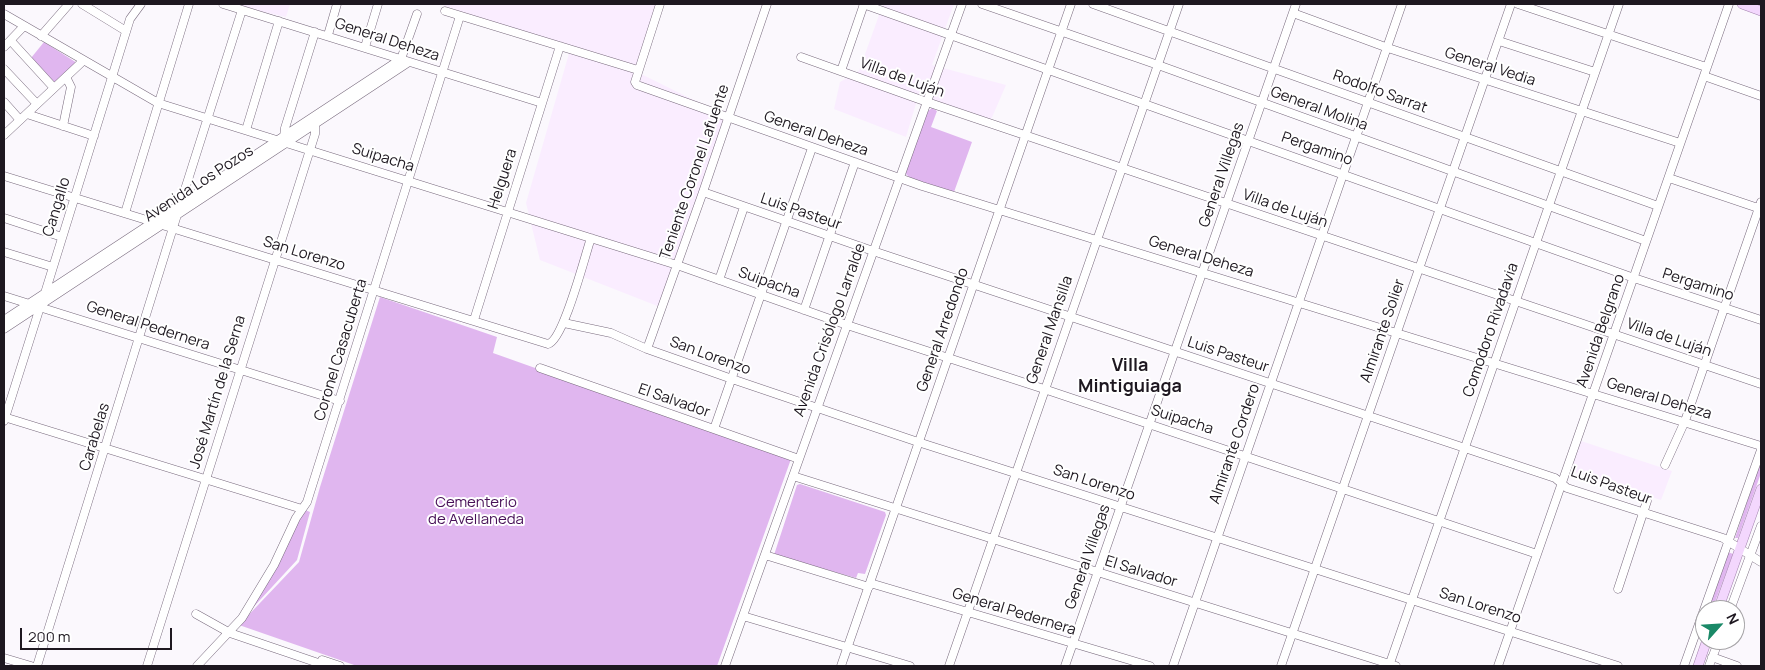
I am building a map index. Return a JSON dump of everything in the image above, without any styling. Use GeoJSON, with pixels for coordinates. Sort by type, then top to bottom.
{"type":"FeatureCollection","features":[{"type":"Feature","properties":{"kind":"main road"},"geometry":{"type":"LineString","coordinates":[[1742,4],[1761,11]]}},
{"type":"Feature","properties":{"kind":"main road"},"geometry":{"type":"LineString","coordinates":[[1722,600],[1761,489]]}},
{"type":"Feature","properties":{"kind":"main road"},"geometry":{"type":"LineString","coordinates":[[1698,666],[1704,650]]}},
{"type":"Feature","properties":{"kind":"street"},"geometry":{"type":"LineString","coordinates":[[41,36],[69,4]]}},
{"type":"Feature","properties":{"kind":"street"},"geometry":{"type":"LineString","coordinates":[[84,4],[126,31]]}},
{"type":"Feature","properties":{"kind":"street","name":"Cangallo"},"geometry":{"type":"LineString","coordinates":[[4,419],[126,31],[133,12],[141,4]]}},
{"type":"Feature","properties":{"kind":"street"},"geometry":{"type":"LineString","coordinates":[[125,213],[189,4]]}},
{"type":"Feature","properties":{"kind":"street","name":"General Deheza"},"geometry":{"type":"LineString","coordinates":[[223,4],[328,35],[442,73],[542,103]]}},
{"type":"Feature","properties":{"kind":"street"},"geometry":{"type":"LineString","coordinates":[[328,35],[337,4]]}},
{"type":"Feature","properties":{"kind":"street"},"geometry":{"type":"LineString","coordinates":[[365,47],[378,4]]}},
{"type":"Feature","properties":{"kind":"street"},"geometry":{"type":"LineString","coordinates":[[445,11],[638,70],[660,4]]}},
{"type":"Feature","properties":{"kind":"street"},"geometry":{"type":"LineString","coordinates":[[840,71],[863,4]]}},
{"type":"Feature","properties":{"kind":"street","name":"Pergamino"},"geometry":{"type":"LineString","coordinates":[[863,4],[952,34],[1634,278],[1761,320]]}},
{"type":"Feature","properties":{"kind":"street","name":"Avenida Crisólogo Larralde"},"geometry":{"type":"LineString","coordinates":[[725,666],[962,4]]}},
{"type":"Feature","properties":{"kind":"street","name":"General Molina"},"geometry":{"type":"LineString","coordinates":[[982,4],[1158,65],[1646,241]]}},
{"type":"Feature","properties":{"kind":"street","name":"General Arredondo"},"geometry":{"type":"LineString","coordinates":[[841,666],[1071,4]]}},
{"type":"Feature","properties":{"kind":"street","name":"Rodolfo Sarrat"},"geometry":{"type":"LineString","coordinates":[[1092,4],[1658,206]]}},
{"type":"Feature","properties":{"kind":"street","name":"General Mansilla"},"geometry":{"type":"LineString","coordinates":[[948,666],[1179,4]]}},
{"type":"Feature","properties":{"kind":"street","name":"General Villegas"},"geometry":{"type":"LineString","coordinates":[[1065,666],[1296,4]]}},
{"type":"Feature","properties":{"kind":"street","name":"Almirante Cordero"},"geometry":{"type":"LineString","coordinates":[[1173,666],[1402,4]]}},
{"type":"Feature","properties":{"kind":"street","name":"Almirante Solier"},"geometry":{"type":"LineString","coordinates":[[1281,666],[1511,4]]}},
{"type":"Feature","properties":{"kind":"street"},"geometry":{"type":"LineString","coordinates":[[1518,4],[1706,67]]}},
{"type":"Feature","properties":{"kind":"street","name":"Comodoro Rivadavia"},"geometry":{"type":"LineString","coordinates":[[1392,666],[1438,521],[1562,172],[1619,4]]}},
{"type":"Feature","properties":{"kind":"street","name":"Avenida Belgrano"},"geometry":{"type":"LineString","coordinates":[[1498,666],[1729,4]]}},
{"type":"Feature","properties":{"kind":"street","name":"Teniente Coronel Lafuente"},"geometry":{"type":"LineString","coordinates":[[647,349],[728,118],[763,5]]}},
{"type":"Feature","properties":{"kind":"street"},"geometry":{"type":"LineString","coordinates":[[180,205],[242,10]]}},
{"type":"Feature","properties":{"kind":"street","name":"Suipacha"},"geometry":{"type":"LineString","coordinates":[[4,14],[158,103],[284,140],[309,150],[677,265],[847,326],[948,357],[1538,554]]}},
{"type":"Feature","properties":{"kind":"street"},"geometry":{"type":"LineString","coordinates":[[405,61],[417,14]]}},
{"type":"Feature","properties":{"kind":"street","name":"General Vedia"},"geometry":{"type":"LineString","coordinates":[[1293,14],[1388,48],[1680,143]]}},
{"type":"Feature","properties":{"kind":"street","name":"Coronel Casacuberta"},"geometry":{"type":"LineString","coordinates":[[197,666],[229,630],[274,565],[307,502],[460,16]]}},
{"type":"Feature","properties":{"kind":"street"},"geometry":{"type":"LineString","coordinates":[[246,130],[279,21]]}},
{"type":"Feature","properties":{"kind":"street"},"geometry":{"type":"LineString","coordinates":[[4,47],[24,26]]}},
{"type":"Feature","properties":{"kind":"street"},"geometry":{"type":"LineString","coordinates":[[284,140],[285,128],[315,32]]}},
{"type":"Feature","properties":{"kind":"street"},"geometry":{"type":"LineString","coordinates":[[11,40],[54,88]]}},
{"type":"Feature","properties":{"kind":"street"},"geometry":{"type":"LineString","coordinates":[[1498,41],[1595,72]]}},
{"type":"Feature","properties":{"kind":"street","name":"Helguera"},"geometry":{"type":"LineString","coordinates":[[474,320],[560,46]]}},
{"type":"Feature","properties":{"kind":"street","name":"Villa de Luján"},"geometry":{"type":"LineString","coordinates":[[801,57],[1226,204],[1761,384]]}},
{"type":"Feature","properties":{"kind":"street"},"geometry":{"type":"LineString","coordinates":[[4,135],[83,61]]}},
{"type":"Feature","properties":{"kind":"street","name":"Avenida Los Pozos"},"geometry":{"type":"LineString","coordinates":[[4,329],[177,215],[284,140],[315,126],[405,61]]}},
{"type":"Feature","properties":{"kind":"street","name":"Avenida Los Pozos"},"geometry":{"type":"LineString","coordinates":[[4,320],[405,61]]}},
{"type":"Feature","properties":{"kind":"street"},"geometry":{"type":"LineString","coordinates":[[4,68],[37,104]]}},
{"type":"Feature","properties":{"kind":"street","name":"General Deheza"},"geometry":{"type":"LineString","coordinates":[[638,70],[636,84],[812,148],[999,209],[1300,301],[1761,446]]}},
{"type":"Feature","properties":{"kind":"street"},"geometry":{"type":"LineString","coordinates":[[1704,76],[1761,96]]}},
{"type":"Feature","properties":{"kind":"street"},"geometry":{"type":"LineString","coordinates":[[63,126],[71,87],[66,77]]}},
{"type":"Feature","properties":{"kind":"street"},"geometry":{"type":"LineString","coordinates":[[4,102],[20,120]]}},
{"type":"Feature","properties":{"kind":"street"},"geometry":{"type":"LineString","coordinates":[[27,114],[94,136]]}},
{"type":"Feature","properties":{"kind":"street","name":"José Martín de la Serna"},"geometry":{"type":"LineString","coordinates":[[147,666],[274,258],[315,134],[315,126]]}},
{"type":"Feature","properties":{"kind":"street"},"geometry":{"type":"LineString","coordinates":[[714,429],[812,148]]}},
{"type":"Feature","properties":{"kind":"street"},"geometry":{"type":"LineString","coordinates":[[804,310],[855,162]]}},
{"type":"Feature","properties":{"kind":"street"},"geometry":{"type":"LineString","coordinates":[[4,176],[153,222]]}},
{"type":"Feature","properties":{"kind":"street"},"geometry":{"type":"LineString","coordinates":[[1665,465],[1685,421],[1761,206],[1669,178]]}},
{"type":"Feature","properties":{"kind":"street","name":"Luis Pasteur"},"geometry":{"type":"LineString","coordinates":[[703,192],[1173,352],[1555,478],[1567,488],[1729,542],[1761,562]]}},
{"type":"Feature","properties":{"kind":"street"},"geometry":{"type":"LineString","coordinates":[[719,280],[744,207]]}},
{"type":"Feature","properties":{"kind":"street","name":"Carabelas"},"geometry":{"type":"LineString","coordinates":[[37,666],[106,449],[177,215]]}},
{"type":"Feature","properties":{"kind":"street"},"geometry":{"type":"LineString","coordinates":[[4,218],[62,237]]}},
{"type":"Feature","properties":{"kind":"street","name":"San Lorenzo"},"geometry":{"type":"LineString","coordinates":[[162,225],[552,344],[564,323],[611,333],[647,349],[918,442],[1618,666]]}},
{"type":"Feature","properties":{"kind":"street"},"geometry":{"type":"LineString","coordinates":[[564,323],[591,238]]}},
{"type":"Feature","properties":{"kind":"street"},"geometry":{"type":"LineString","coordinates":[[4,252],[53,267]]}},
{"type":"Feature","properties":{"kind":"street","name":"General Pedernera"},"geometry":{"type":"LineString","coordinates":[[4,296],[340,401]]}},
{"type":"Feature","properties":{"kind":"street","name":"El Salvador"},"geometry":{"type":"LineString","coordinates":[[540,368],[799,459]]}},
{"type":"Feature","properties":{"kind":"street"},"geometry":{"type":"LineString","coordinates":[[4,419],[302,509]]}},
{"type":"Feature","properties":{"kind":"street"},"geometry":{"type":"LineString","coordinates":[[1684,666],[1761,450]]}},
{"type":"Feature","properties":{"kind":"street","name":"El Salvador"},"geometry":{"type":"LineString","coordinates":[[793,476],[1392,666]]}},
{"type":"Feature","properties":{"kind":"street"},"geometry":{"type":"LineString","coordinates":[[1618,589],[1647,501]]}},
{"type":"Feature","properties":{"kind":"street"},"geometry":{"type":"LineString","coordinates":[[1734,600],[1761,526]]}},
{"type":"Feature","properties":{"kind":"street","name":"General Pedernera"},"geometry":{"type":"LineString","coordinates":[[765,555],[1150,666]]}},
{"type":"Feature","properties":{"kind":"street"},"geometry":{"type":"LineString","coordinates":[[196,614],[229,630],[327,666]]}},
{"type":"Feature","properties":{"kind":"street"},"geometry":{"type":"LineString","coordinates":[[743,616],[910,666]]}},
{"type":"Feature","properties":{"kind":"street"},"geometry":{"type":"LineString","coordinates":[[229,630],[340,666]]}},
{"type":"Feature","properties":{"kind":"street"},"geometry":{"type":"LineString","coordinates":[[1709,666],[1715,650]]}},
{"type":"Feature","properties":{"kind":"street"},"geometry":{"type":"LineString","coordinates":[[1712,657],[1736,666]]}},
{"type":"Feature","properties":{"kind":"street"},"geometry":{"type":"LineString","coordinates":[[4,658],[31,666]]}},
{"type":"Feature","properties":{"kind":"shaded area"},"geometry":{"type":"Polygon","coordinates":[[[229,4],[290,4],[286,17],[229,4]]]}},
{"type":"Feature","properties":{"kind":"shaded area"},"geometry":{"type":"Polygon","coordinates":[[[440,4],[657,4],[635,71],[726,116],[660,307],[540,260],[526,203],[570,50],[440,4]]]}},
{"type":"Feature","properties":{"kind":"shaded area"},"geometry":{"type":"Polygon","coordinates":[[[883,4],[954,4],[932,65],[1006,85],[990,122],[918,97],[906,137],[834,109],[840,82],[859,71],[883,4]]]}},
{"type":"Feature","properties":{"kind":"shaded area"},"geometry":{"type":"Polygon","coordinates":[[[1581,441],[1672,471],[1661,500],[1571,471],[1581,441]]]}},
{"type":"Feature","properties":{"kind":"green space"},"geometry":{"type":"Polygon","coordinates":[[[44,42],[77,63],[54,85],[31,58],[44,42]]]}},
{"type":"Feature","properties":{"kind":"green space"},"geometry":{"type":"Polygon","coordinates":[[[932,108],[937,111],[931,127],[972,142],[954,192],[910,178],[905,173],[928,111],[932,108]]]}},
{"type":"Feature","properties":{"kind":"green space","name":"Cementerio de Avellaneda"},"geometry":{"type":"Polygon","coordinates":[[[380,297],[497,337],[493,353],[791,459],[717,666],[357,666],[239,625],[299,562],[320,487],[380,297]]]}},
{"type":"Feature","properties":{"kind":"green space"},"geometry":{"type":"Polygon","coordinates":[[[1761,460],[1761,473],[1738,538],[1735,538],[1761,460]]]}},
{"type":"Feature","properties":{"kind":"green space"},"geometry":{"type":"Polygon","coordinates":[[[800,484],[885,512],[886,515],[865,574],[858,573],[856,578],[774,555],[797,485],[800,484]]]}},
{"type":"Feature","properties":{"kind":"green space"},"geometry":{"type":"Polygon","coordinates":[[[305,510],[310,512],[297,560],[247,614],[305,510]]]}},
{"type":"Feature","properties":{"kind":"green space"},"geometry":{"type":"Polygon","coordinates":[[[1728,552],[1733,554],[1716,600],[1711,600],[1728,552]]]}},
{"type":"Feature","properties":{"kind":"district","name":"Villa Mintiguiaga"},"geometry":{"type":"Point","coordinates":[1130,376]}}]}
